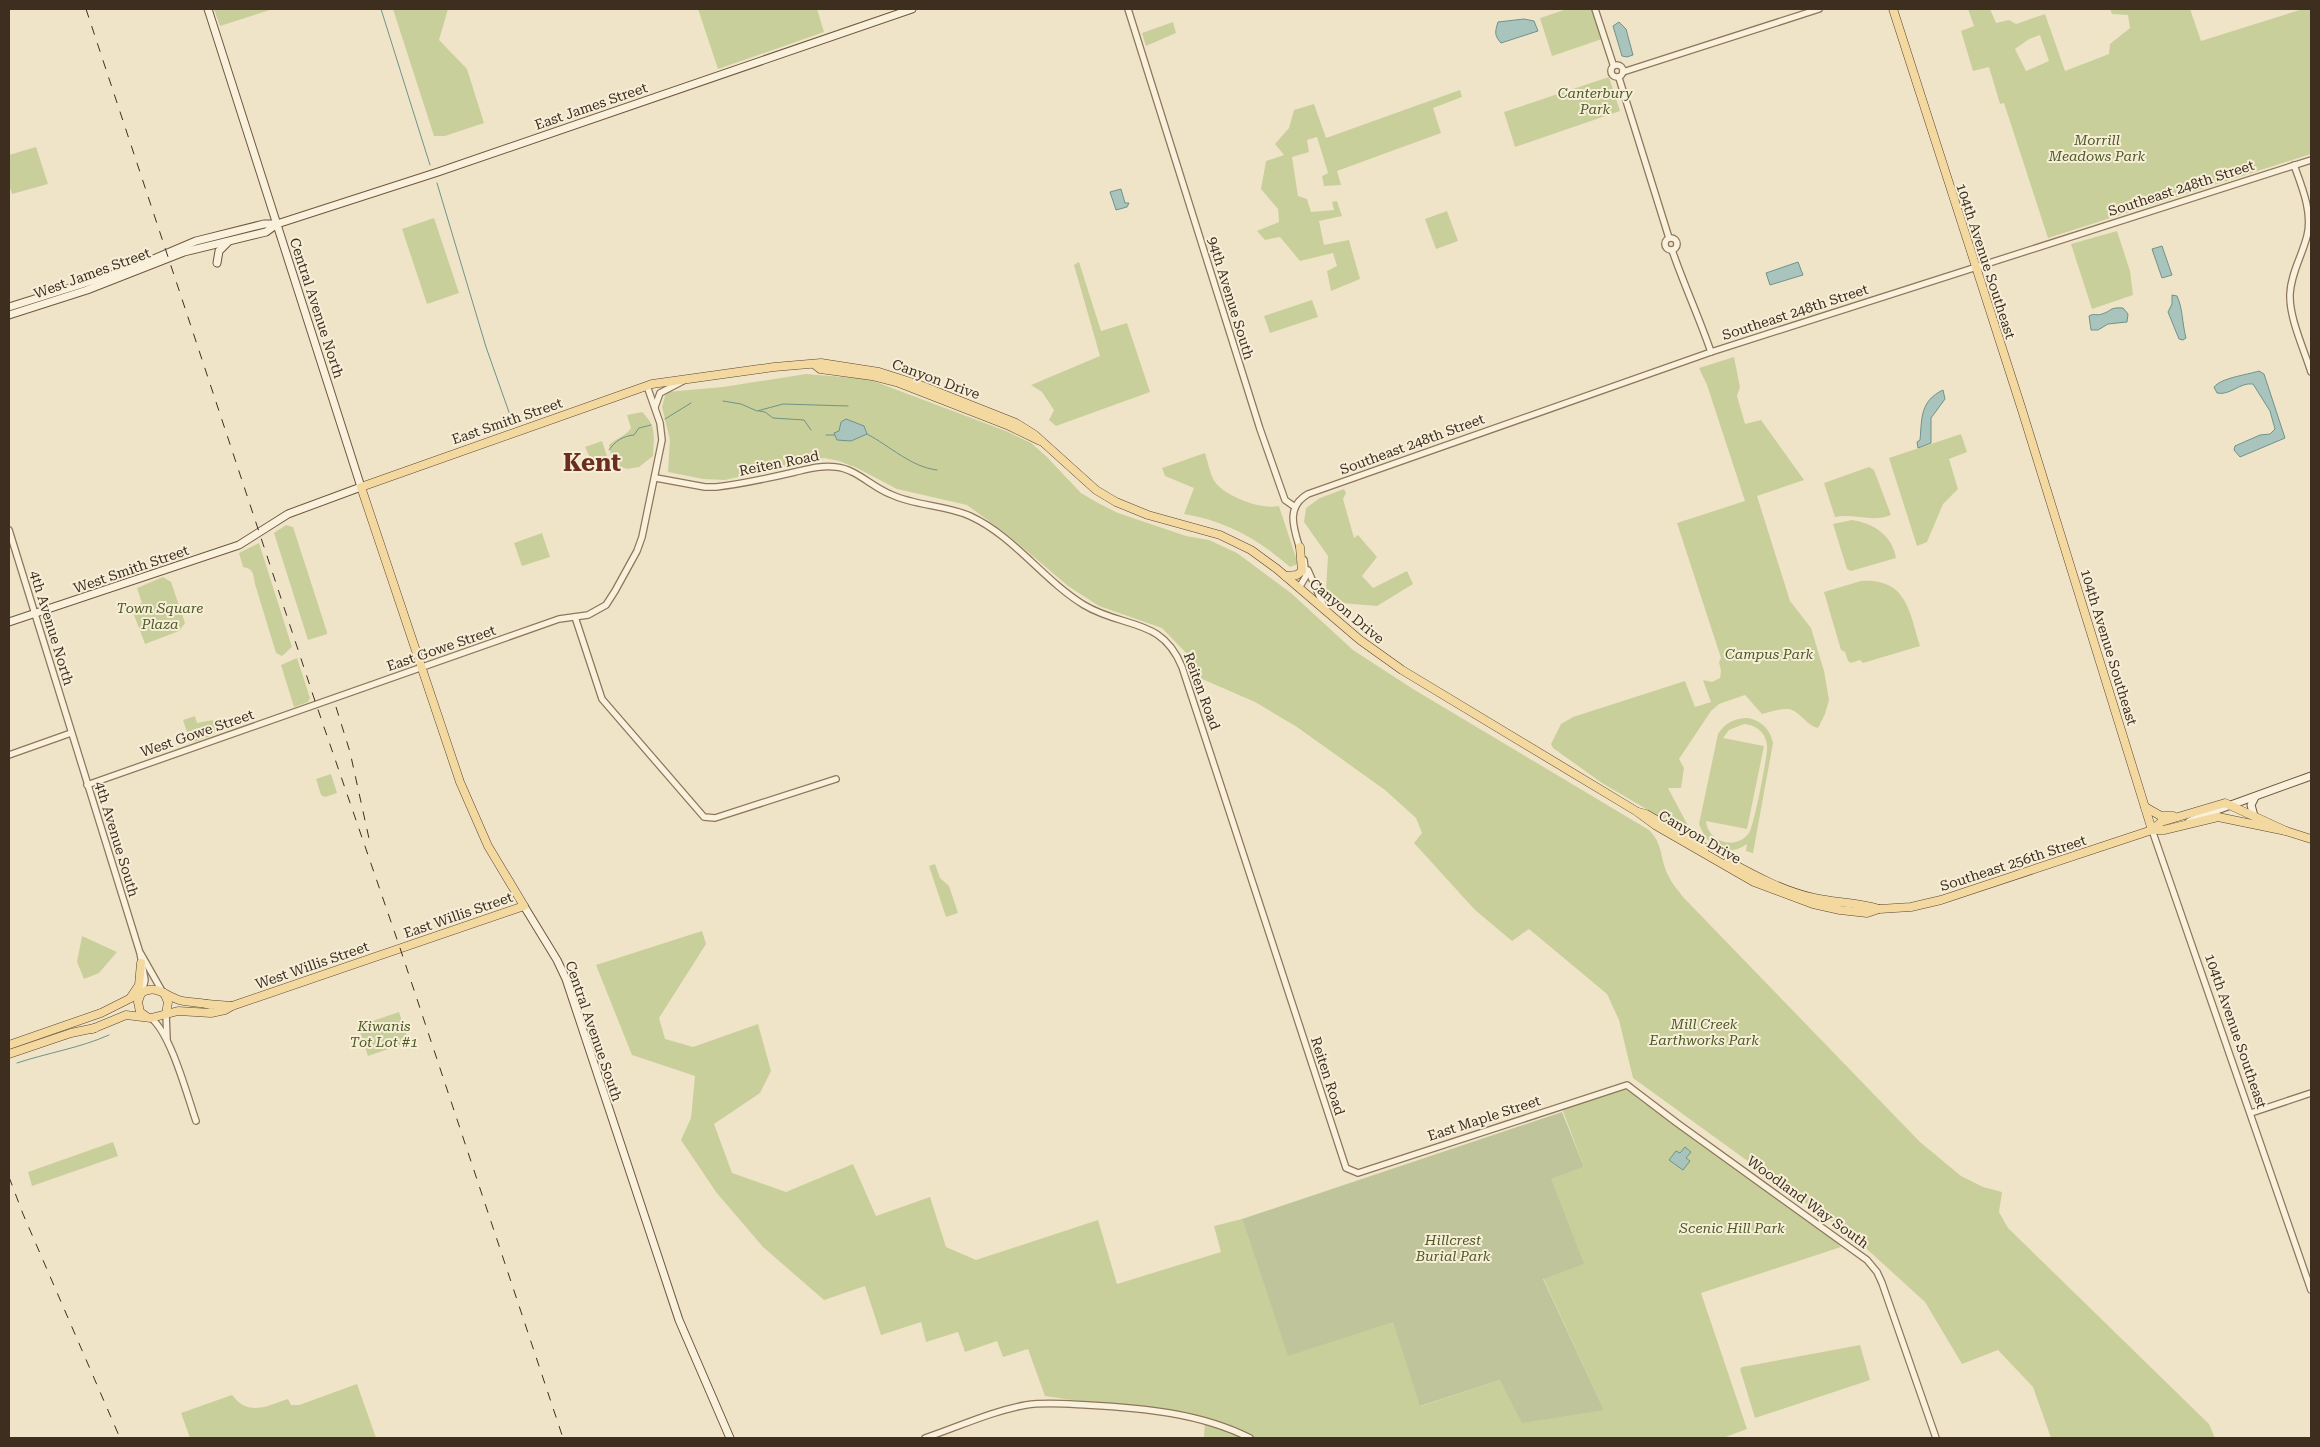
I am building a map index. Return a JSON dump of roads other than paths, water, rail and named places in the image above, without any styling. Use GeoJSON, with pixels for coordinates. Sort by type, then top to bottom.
{"type":"FeatureCollection","features":[{"type":"Feature","properties":{"kind":"main road","name":"Central Avenue North"},"geometry":{"type":"LineString","coordinates":[[208,9],[361,487],[404,614]]}},
{"type":"Feature","properties":{"kind":"main road","name":"East James Street"},"geometry":{"type":"LineString","coordinates":[[152,259],[207,237],[264,224],[277,224],[464,164],[912,9]]}},
{"type":"Feature","properties":{"kind":"main road","name":"104th Avenue Southeast"},"geometry":{"type":"LineString","coordinates":[[1893,9],[1974,268],[2022,410],[2152,830]]}},
{"type":"Feature","properties":{"kind":"main road","name":"East James Street"},"geometry":{"type":"LineString","coordinates":[[184,252],[266,232],[277,224]]}},
{"type":"Feature","properties":{"kind":"main road"},"geometry":{"type":"LineString","coordinates":[[217,262],[220,250],[230,240]]}},
{"type":"Feature","properties":{"kind":"main road","name":"West James Street"},"geometry":{"type":"LineString","coordinates":[[9,315],[84,291],[184,252]]}},
{"type":"Feature","properties":{"kind":"main road","name":"West James Street"},"geometry":{"type":"LineString","coordinates":[[9,308],[152,259]]}},
{"type":"Feature","properties":{"kind":"main road"},"geometry":{"type":"LineString","coordinates":[[39,306],[41,302],[61,295],[66,290]]}},
{"type":"Feature","properties":{"kind":"main road","name":"Canyon Drive"},"geometry":{"type":"LineString","coordinates":[[774,367],[815,365],[820,369],[872,376],[899,384],[1000,422],[1040,442],[1096,490],[1116,502],[1148,515],[1226,537],[1260,555],[1360,640],[1402,670],[1636,811],[1649,822],[1755,879]]}},
{"type":"Feature","properties":{"kind":"main road","name":"East Smith Street"},"geometry":{"type":"LineString","coordinates":[[259,533],[288,514],[647,386],[774,367]]}},
{"type":"Feature","properties":{"kind":"main road","name":"West Smith Street"},"geometry":{"type":"LineString","coordinates":[[9,622],[239,545],[259,533]]}},
{"type":"Feature","properties":{"kind":"main road"},"geometry":{"type":"LineString","coordinates":[[1286,576],[1297,575],[1302,571],[1300,547]]}},
{"type":"Feature","properties":{"kind":"main road","name":"Central Avenue South"},"geometry":{"type":"LineString","coordinates":[[404,614],[451,758],[471,810],[488,846],[557,960],[566,979],[679,1320],[730,1438]]}},
{"type":"Feature","properties":{"kind":"main road","name":"Southeast 256th Street"},"geometry":{"type":"LineString","coordinates":[[1755,879],[1787,896],[1840,910],[1867,913],[1879,909],[1910,907],[1941,900],[2152,830],[2164,830],[2184,824],[2228,804],[2311,776]]}},
{"type":"Feature","properties":{"kind":"main road","name":"Southeast 256th Street"},"geometry":{"type":"LineString","coordinates":[[2152,830],[2162,822],[2182,815],[2255,797],[2263,793]]}},
{"type":"Feature","properties":{"kind":"main road"},"geometry":{"type":"LineString","coordinates":[[2254,816],[2251,805],[2255,797]]}},
{"type":"Feature","properties":{"kind":"main road"},"geometry":{"type":"LineString","coordinates":[[2228,804],[2286,831]]}},
{"type":"Feature","properties":{"kind":"main road"},"geometry":{"type":"LineString","coordinates":[[2145,807],[2161,816],[2182,815]]}},
{"type":"Feature","properties":{"kind":"main road"},"geometry":{"type":"LineString","coordinates":[[2184,824],[2218,817],[2286,831],[2311,839]]}},
{"type":"Feature","properties":{"kind":"main road"},"geometry":{"type":"LineString","coordinates":[[2246,822],[2250,820],[2272,824]]}},
{"type":"Feature","properties":{"kind":"main road","name":"East Willis Street"},"geometry":{"type":"LineString","coordinates":[[400,948],[524,906]]}},
{"type":"Feature","properties":{"kind":"main road","name":"West Willis Street"},"geometry":{"type":"LineString","coordinates":[[166,1014],[178,1012],[205,1014],[219,1012],[400,948]]}},
{"type":"Feature","properties":{"kind":"main road"},"geometry":{"type":"LineString","coordinates":[[129,1000],[139,985],[141,963]]}},
{"type":"Feature","properties":{"kind":"main road"},"geometry":{"type":"LineString","coordinates":[[9,1045],[96,1016],[154,988],[165,994],[166,1014],[149,1017],[126,1015],[92,1029],[71,1033],[9,1054]]}},
{"type":"Feature","properties":{"kind":"main road"},"geometry":{"type":"LineString","coordinates":[[140,1012],[138,1002],[142,993]]}},
{"type":"Feature","properties":{"kind":"main road","name":"West Willis Street"},"geometry":{"type":"LineString","coordinates":[[165,994],[181,1005],[232,1006]]}},
{"type":"Feature","properties":{"kind":"main road"},"geometry":{"type":"LineString","coordinates":[[92,1029],[122,1012],[140,1012],[149,1017]]}},
{"type":"Feature","properties":{"kind":"street","name":"94th Avenue South"},"geometry":{"type":"LineString","coordinates":[[1128,9],[1260,429],[1284,500],[1295,507]]}},
{"type":"Feature","properties":{"kind":"street"},"geometry":{"type":"LineString","coordinates":[[1595,9],[1613,64],[1610,70],[1619,78],[1669,238],[1664,242],[1665,246],[1672,250],[1686,292],[1698,312],[1711,352]]}},
{"type":"Feature","properties":{"kind":"street"},"geometry":{"type":"LineString","coordinates":[[1619,78],[1623,72],[1819,9]]}},
{"type":"Feature","properties":{"kind":"street"},"geometry":{"type":"LineString","coordinates":[[1613,64],[1617,65],[1623,72]]}},
{"type":"Feature","properties":{"kind":"street","name":"Southeast 248th Street"},"geometry":{"type":"LineString","coordinates":[[1295,507],[1308,494],[1711,352],[2311,160]]}},
{"type":"Feature","properties":{"kind":"street"},"geometry":{"type":"LineString","coordinates":[[2294,165],[2307,207],[2309,223],[2308,235],[2292,276],[2290,299],[2311,372]]}},
{"type":"Feature","properties":{"kind":"street"},"geometry":{"type":"LineString","coordinates":[[655,410],[660,394],[687,379]]}},
{"type":"Feature","properties":{"kind":"street","name":"East Gowe Street"},"geometry":{"type":"LineString","coordinates":[[316,705],[559,619],[597,611],[606,605],[631,564],[642,537],[656,478],[662,440],[647,386]]}},
{"type":"Feature","properties":{"kind":"street","name":"Reiten Road"},"geometry":{"type":"LineString","coordinates":[[656,478],[705,487],[716,487],[820,467],[844,468],[892,495],[970,516],[1011,544],[1086,606],[1105,615],[1154,631],[1168,642],[1182,667],[1343,1165],[1349,1171]]}},
{"type":"Feature","properties":{"kind":"street"},"geometry":{"type":"LineString","coordinates":[[1295,507],[1293,522],[1300,547],[1326,612]]}},
{"type":"Feature","properties":{"kind":"street","name":"4th Avenue North"},"geometry":{"type":"LineString","coordinates":[[9,530],[71,733]]}},
{"type":"Feature","properties":{"kind":"street"},"geometry":{"type":"LineString","coordinates":[[1299,588],[1306,576],[1303,556]]}},
{"type":"Feature","properties":{"kind":"street"},"geometry":{"type":"LineString","coordinates":[[575,617],[602,699],[701,815],[708,818],[836,779]]}},
{"type":"Feature","properties":{"kind":"street","name":"West Gowe Street"},"geometry":{"type":"LineString","coordinates":[[87,784],[316,705]]}},
{"type":"Feature","properties":{"kind":"street"},"geometry":{"type":"LineString","coordinates":[[9,755],[71,733]]}},
{"type":"Feature","properties":{"kind":"street","name":"4th Avenue South"},"geometry":{"type":"LineString","coordinates":[[71,733],[140,953],[145,980],[142,993]]}},
{"type":"Feature","properties":{"kind":"street","name":"104th Avenue Southeast"},"geometry":{"type":"LineString","coordinates":[[2152,830],[2311,1290]]}},
{"type":"Feature","properties":{"kind":"street","name":"4th Avenue South"},"geometry":{"type":"LineString","coordinates":[[140,953],[165,994]]}},
{"type":"Feature","properties":{"kind":"street"},"geometry":{"type":"LineString","coordinates":[[166,1014],[167,1039]]}},
{"type":"Feature","properties":{"kind":"street"},"geometry":{"type":"LineString","coordinates":[[149,1017],[158,1023],[167,1039],[196,1121]]}},
{"type":"Feature","properties":{"kind":"street","name":"East Maple Street"},"geometry":{"type":"LineString","coordinates":[[1349,1171],[1358,1173],[1627,1085]]}},
{"type":"Feature","properties":{"kind":"street","name":"Woodland Way South"},"geometry":{"type":"LineString","coordinates":[[1627,1085],[1867,1260],[1877,1272],[1882,1283],[1936,1438]]}},
{"type":"Feature","properties":{"kind":"street"},"geometry":{"type":"LineString","coordinates":[[2251,1113],[2311,1093]]}},
{"type":"Feature","properties":{"kind":"street"},"geometry":{"type":"LineString","coordinates":[[925,1438],[1012,1408],[1042,1404],[1143,1409],[1205,1420],[1223,1425],[1250,1438]]}},
{"type":"Feature","properties":{"kind":"water"},"geometry":{"type":"Polygon","coordinates":[[[1524,19],[1534,21],[1538,31],[1501,43],[1496,33],[1498,22],[1524,19]]]}},
{"type":"Feature","properties":{"kind":"water"},"geometry":{"type":"Polygon","coordinates":[[[1619,22],[1626,29],[1633,55],[1627,57],[1622,56],[1613,26],[1619,22]]]}},
{"type":"Feature","properties":{"kind":"water"},"geometry":{"type":"Polygon","coordinates":[[[1121,189],[1125,203],[1129,203],[1127,207],[1116,210],[1110,192],[1121,189]]]}},
{"type":"Feature","properties":{"kind":"water"},"geometry":{"type":"Polygon","coordinates":[[[2162,246],[2172,275],[2162,278],[2152,249],[2162,246]]]}},
{"type":"Feature","properties":{"kind":"water"},"geometry":{"type":"Polygon","coordinates":[[[1798,262],[1803,275],[1770,285],[1766,273],[1798,262]]]}},
{"type":"Feature","properties":{"kind":"water"},"geometry":{"type":"Polygon","coordinates":[[[2172,295],[2177,296],[2180,306],[2186,338],[2183,340],[2179,339],[2168,312],[2172,304],[2172,295]]]}},
{"type":"Feature","properties":{"kind":"water"},"geometry":{"type":"Polygon","coordinates":[[[2115,308],[2123,308],[2128,314],[2127,322],[2108,324],[2098,330],[2091,330],[2089,316],[2099,315],[2115,308]]]}},
{"type":"Feature","properties":{"kind":"water"},"geometry":{"type":"Polygon","coordinates":[[[2259,371],[2264,374],[2285,438],[2240,457],[2234,450],[2235,446],[2260,435],[2270,434],[2275,429],[2270,411],[2253,384],[2244,385],[2226,393],[2217,393],[2214,387],[2222,381],[2259,371]]]}},
{"type":"Feature","properties":{"kind":"water"},"geometry":{"type":"Polygon","coordinates":[[[1943,390],[1945,399],[1931,418],[1931,443],[1918,448],[1917,442],[1920,440],[1922,417],[1926,405],[1935,394],[1943,390]]]}},
{"type":"Feature","properties":{"kind":"water"},"geometry":{"type":"Polygon","coordinates":[[[846,419],[864,426],[867,434],[851,441],[837,440],[834,433],[839,431],[841,422],[846,419]]]}},
{"type":"Feature","properties":{"kind":"water"},"geometry":{"type":"Polygon","coordinates":[[[1685,1147],[1691,1152],[1686,1158],[1690,1161],[1683,1170],[1669,1160],[1676,1151],[1680,1153],[1685,1147]]]}},
{"type":"Feature","properties":{"kind":"waterway"},"geometry":{"type":"LineString","coordinates":[[381,9],[430,165]]}},
{"type":"Feature","properties":{"kind":"waterway"},"geometry":{"type":"LineString","coordinates":[[437,183],[486,347],[510,415],[511,425]]}},
{"type":"Feature","properties":{"kind":"waterway"},"geometry":{"type":"LineString","coordinates":[[723,401],[741,404],[757,411],[783,404],[848,406]]}},
{"type":"Feature","properties":{"kind":"waterway"},"geometry":{"type":"LineString","coordinates":[[665,419],[691,403]]}},
{"type":"Feature","properties":{"kind":"waterway"},"geometry":{"type":"LineString","coordinates":[[759,411],[765,412],[773,418],[804,420],[811,430]]}},
{"type":"Feature","properties":{"kind":"waterway"},"geometry":{"type":"LineString","coordinates":[[609,450],[620,440],[634,435],[639,428],[651,425]]}},
{"type":"Feature","properties":{"kind":"waterway"},"geometry":{"type":"LineString","coordinates":[[867,434],[918,465],[937,470]]}},
{"type":"Feature","properties":{"kind":"waterway"},"geometry":{"type":"LineString","coordinates":[[826,435],[834,435]]}},
{"type":"Feature","properties":{"kind":"waterway"},"geometry":{"type":"LineString","coordinates":[[17,1063],[109,1035]]}},
{"type":"Feature","properties":{"kind":"railway"},"geometry":{"type":"LineString","coordinates":[[86,9],[314,698],[400,948],[563,1438]]}},
{"type":"Feature","properties":{"kind":"railway"},"geometry":{"type":"LineString","coordinates":[[336,707],[350,752],[370,843]]}},
{"type":"Feature","properties":{"kind":"railway"},"geometry":{"type":"LineString","coordinates":[[9,1177],[23,1214],[120,1438]]}},
{"type":"Feature","properties":{"kind":"district","name":"Kent"},"geometry":{"type":"Point","coordinates":[592,463]}},
{"type":"Feature","properties":{"kind":"park label","name":"Canterbury Park"},"geometry":{"type":"Point","coordinates":[1595,102]}},
{"type":"Feature","properties":{"kind":"park label","name":"Morrill Meadows Park"},"geometry":{"type":"Point","coordinates":[2097,148]}},
{"type":"Feature","properties":{"kind":"park label","name":"Town Square Plaza"},"geometry":{"type":"Point","coordinates":[160,616]}},
{"type":"Feature","properties":{"kind":"park label","name":"Campus Park"},"geometry":{"type":"Point","coordinates":[1769,654]}},
{"type":"Feature","properties":{"kind":"park label","name":"Mill Creek Earthworks Park"},"geometry":{"type":"Point","coordinates":[1704,1032]}},
{"type":"Feature","properties":{"kind":"park label","name":"Kiwanis Tot Lot #1"},"geometry":{"type":"Point","coordinates":[384,1034]}},
{"type":"Feature","properties":{"kind":"park label","name":"Scenic Hill Park"},"geometry":{"type":"Point","coordinates":[1732,1228]}},
{"type":"Feature","properties":{"kind":"park label","name":"Hillcrest Burial Park"},"geometry":{"type":"Point","coordinates":[1453,1248]}}]}
